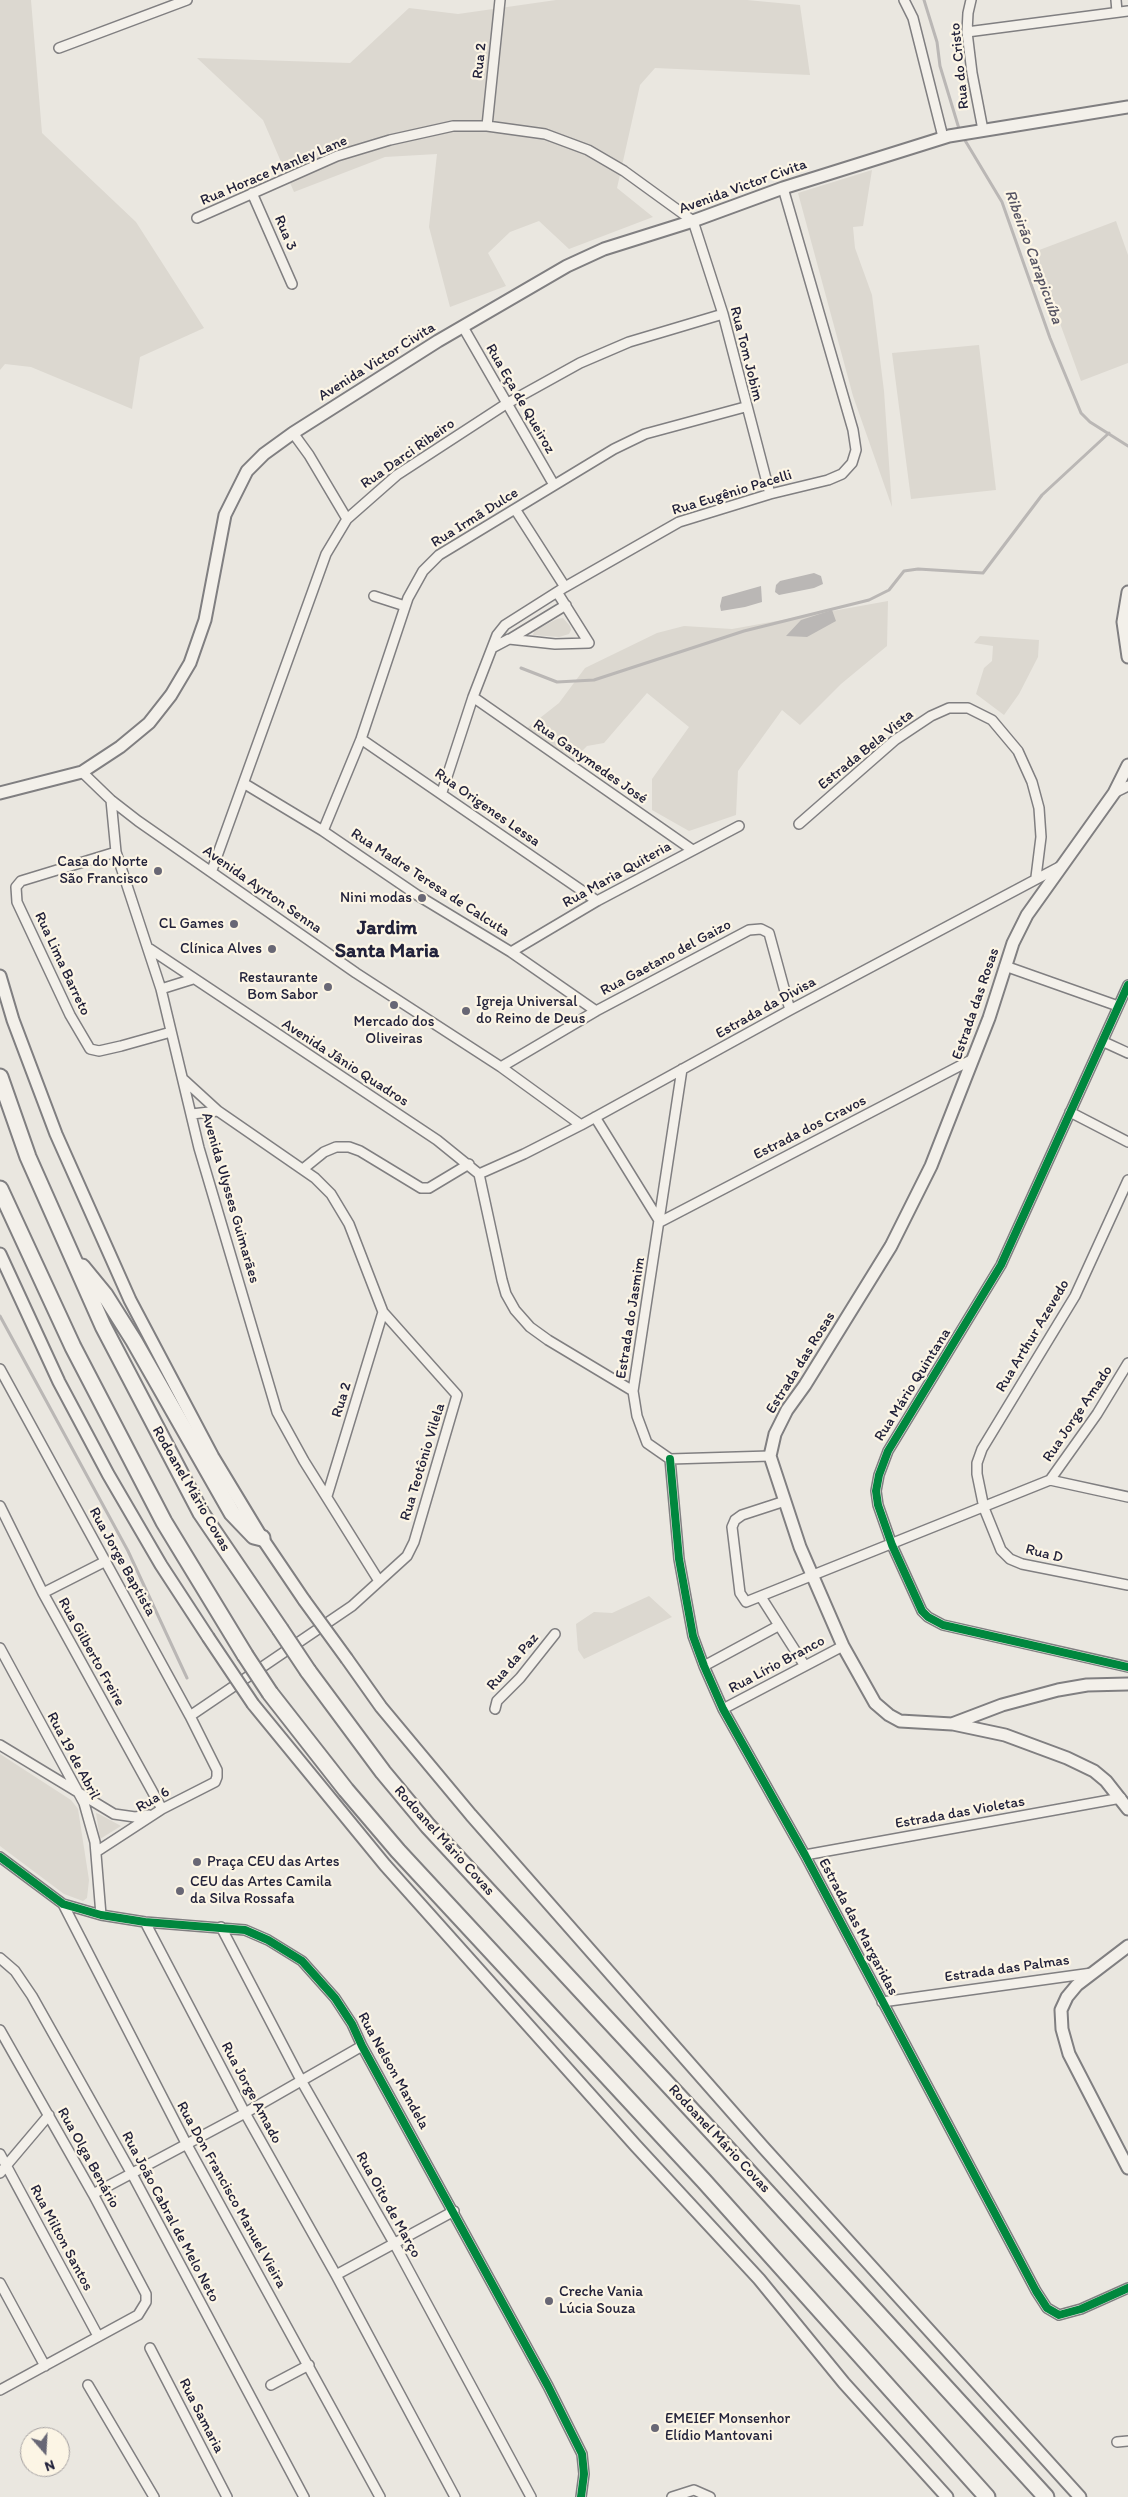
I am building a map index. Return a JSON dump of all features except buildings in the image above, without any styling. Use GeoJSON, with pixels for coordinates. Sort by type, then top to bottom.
{"type":"FeatureCollection","features":[{"type":"Feature","properties":{"kind":"highway","name":"Rodoanel Mário Covas"},"geometry":{"type":"LineString","coordinates":[[0,1077],[28,1157],[103,1326],[201,1513],[308,1671],[383,1772],[428,1826],[724,2144],[1046,2497]]}},
{"type":"Feature","properties":{"kind":"highway"},"geometry":{"type":"LineString","coordinates":[[0,1189],[73,1347],[164,1522],[270,1693],[346,1790],[398,1852],[704,2182],[987,2497]]}},
{"type":"Feature","properties":{"kind":"highway"},"geometry":{"type":"LineString","coordinates":[[69,1251],[105,1295],[134,1341],[232,1513],[254,1536],[262,1538]]}},
{"type":"Feature","properties":{"kind":"main road","name":"Avenida Victor Civita"},"geometry":{"type":"LineString","coordinates":[[0,792],[82,772],[120,747],[149,723],[171,695],[190,663],[205,620],[225,515],[247,471],[264,454],[293,432],[463,327],[568,266],[604,249],[693,221],[783,188],[946,137],[978,130],[1128,107]]}},
{"type":"Feature","properties":{"kind":"main road"},"geometry":{"type":"LineString","coordinates":[[1128,592],[1122,622],[1128,657]]}},
{"type":"Feature","properties":{"kind":"main road","name":"Estrada das Rosas"},"geometry":{"type":"LineString","coordinates":[[770,1456],[775,1434],[786,1410],[805,1385],[891,1246],[931,1166],[989,1018],[1013,943],[1027,915],[1114,793],[1128,765]]}},
{"type":"Feature","properties":{"kind":"main road"},"geometry":{"type":"LineString","coordinates":[[0,976],[34,1077],[104,1245],[184,1405],[262,1538],[304,1600],[393,1722],[471,1815],[763,2147],[1080,2497]]}},
{"type":"Feature","properties":{"kind":"main road"},"geometry":{"type":"LineString","coordinates":[[0,1254],[48,1359],[108,1474],[161,1565],[253,1704],[385,1865],[636,2146],[758,2279],[844,2383],[948,2497]]}},
{"type":"Feature","properties":{"kind":"main road"},"geometry":{"type":"LineString","coordinates":[[770,1456],[800,1547],[843,1646],[875,1703],[889,1715],[900,1721],[952,1724],[1005,1735],[1067,1758],[1094,1771],[1106,1781],[1128,1809]]}},
{"type":"Feature","properties":{"kind":"main road"},"geometry":{"type":"LineString","coordinates":[[952,1724],[1002,1705],[1058,1690],[1088,1685],[1128,1684]]}},
{"type":"Feature","properties":{"kind":"main road"},"geometry":{"type":"LineString","coordinates":[[1128,1946],[1077,1985],[1061,2010],[1062,2029],[1069,2054],[1128,2168]]}},
{"type":"Feature","properties":{"kind":"street"},"geometry":{"type":"LineString","coordinates":[[59,48],[187,0]]}},
{"type":"Feature","properties":{"kind":"street","name":"Rua 2"},"geometry":{"type":"LineString","coordinates":[[487,126],[500,0]]}},
{"type":"Feature","properties":{"kind":"street"},"geometry":{"type":"LineString","coordinates":[[904,0],[913,18],[946,137]]}},
{"type":"Feature","properties":{"kind":"street","name":"Rua do Cristo"},"geometry":{"type":"LineString","coordinates":[[971,0],[968,13],[968,32],[978,130]]}},
{"type":"Feature","properties":{"kind":"street"},"geometry":{"type":"LineString","coordinates":[[1116,0],[1117,12]]}},
{"type":"Feature","properties":{"kind":"street"},"geometry":{"type":"LineString","coordinates":[[968,32],[1128,11]]}},
{"type":"Feature","properties":{"kind":"street","name":"Rua Horace Manley Lane"},"geometry":{"type":"LineString","coordinates":[[197,218],[337,156],[390,140],[453,126],[487,126],[545,134],[588,150],[624,171],[693,221]]}},
{"type":"Feature","properties":{"kind":"street","name":"Rua Eugênio Pacelli"},"geometry":{"type":"LineString","coordinates":[[442,792],[473,697],[497,635],[505,625],[561,590],[679,522],[770,494],[828,480],[842,474],[852,463],[856,450],[852,430],[783,188]]}},
{"type":"Feature","properties":{"kind":"street","name":"Rua 3"},"geometry":{"type":"LineString","coordinates":[[252,193],[292,284]]}},
{"type":"Feature","properties":{"kind":"street","name":"Rua Tom Jobim"},"geometry":{"type":"LineString","coordinates":[[693,221],[722,314],[745,407],[770,494]]}},
{"type":"Feature","properties":{"kind":"street","name":"Rua Darci Ribeiro"},"geometry":{"type":"LineString","coordinates":[[212,870],[245,784],[326,554],[347,519],[397,476],[506,404],[605,351],[722,314]]}},
{"type":"Feature","properties":{"kind":"street","name":"Rua Eça de Queiroz"},"geometry":{"type":"LineString","coordinates":[[463,327],[554,485]]}},
{"type":"Feature","properties":{"kind":"street","name":"Rua Irmã Dulce"},"geometry":{"type":"LineString","coordinates":[[323,831],[361,739],[405,606],[423,571],[439,555],[614,449],[645,434],[745,407]]}},
{"type":"Feature","properties":{"kind":"street"},"geometry":{"type":"LineString","coordinates":[[293,432],[320,471],[347,519]]}},
{"type":"Feature","properties":{"kind":"street"},"geometry":{"type":"LineString","coordinates":[[509,639],[555,644],[589,642],[566,605],[561,590],[515,509]]}},
{"type":"Feature","properties":{"kind":"street"},"geometry":{"type":"LineString","coordinates":[[374,596],[405,606]]}},
{"type":"Feature","properties":{"kind":"street"},"geometry":{"type":"LineString","coordinates":[[492,648],[566,605]]}},
{"type":"Feature","properties":{"kind":"street","name":"Rua Ganymedes José"},"geometry":{"type":"LineString","coordinates":[[473,697],[691,849]]}},
{"type":"Feature","properties":{"kind":"street","name":"Estrada Bela Vista"},"geometry":{"type":"LineString","coordinates":[[799,824],[895,740],[949,708],[968,708],[992,720],[1018,751],[1032,782],[1039,808],[1041,836],[1036,877]]}},
{"type":"Feature","properties":{"kind":"street","name":"Rua Origenes Lessa"},"geometry":{"type":"LineString","coordinates":[[361,739],[442,792],[597,901]]}},
{"type":"Feature","properties":{"kind":"street","name":"Avenida Ayrton Senna"},"geometry":{"type":"LineString","coordinates":[[82,772],[111,800],[356,973],[501,1067],[581,1125]]}},
{"type":"Feature","properties":{"kind":"street","name":"Rua Madre Teresa de Calcuta"},"geometry":{"type":"LineString","coordinates":[[245,784],[323,831],[417,895],[511,952],[596,1011]]}},
{"type":"Feature","properties":{"kind":"street"},"geometry":{"type":"LineString","coordinates":[[1114,793],[1128,786]]}},
{"type":"Feature","properties":{"kind":"street","name":"Avenida Ulysses Guimarães"},"geometry":{"type":"LineString","coordinates":[[111,800],[116,852],[150,949],[199,1148],[277,1412],[304,1461],[380,1581]]}},
{"type":"Feature","properties":{"kind":"street","name":"Rua Maria Quiteria"},"geometry":{"type":"LineString","coordinates":[[511,952],[597,901],[691,849],[739,826]]}},
{"type":"Feature","properties":{"kind":"street","name":"Rua Lima Barreto"},"geometry":{"type":"LineString","coordinates":[[116,852],[21,881],[16,886],[17,902],[85,1043],[90,1049],[99,1051],[171,1032]]}},
{"type":"Feature","properties":{"kind":"street","name":"Estrada da Divisa"},"geometry":{"type":"LineString","coordinates":[[479,1174],[581,1125],[1036,877],[1065,864]]}},
{"type":"Feature","properties":{"kind":"street","name":"Rua Gaetano del Gaizo"},"geometry":{"type":"LineString","coordinates":[[501,1067],[596,1011],[734,936],[749,930],[760,929],[768,934],[790,1010]]}},
{"type":"Feature","properties":{"kind":"street","name":"Avenida Jânio Quadros"},"geometry":{"type":"LineString","coordinates":[[150,949],[437,1140],[479,1174]]}},
{"type":"Feature","properties":{"kind":"street"},"geometry":{"type":"LineString","coordinates":[[1005,966],[1118,1006]]}},
{"type":"Feature","properties":{"kind":"street"},"geometry":{"type":"LineString","coordinates":[[161,988],[193,979]]}},
{"type":"Feature","properties":{"kind":"street","name":"Rua Mário Quintana"},"geometry":{"type":"LineString","coordinates":[[1128,985],[1104,1042],[1070,1112],[1001,1265],[888,1451],[879,1475],[876,1492],[878,1505],[892,1545],[922,1611],[928,1617],[943,1625],[1128,1667]]}},
{"type":"Feature","properties":{"kind":"street"},"geometry":{"type":"LineString","coordinates":[[1104,1042],[1128,1054]]}},
{"type":"Feature","properties":{"kind":"street","name":"Estrada dos Cravos"},"geometry":{"type":"LineString","coordinates":[[660,1222],[973,1059]]}},
{"type":"Feature","properties":{"kind":"street","name":"Estrada do Jasmim"},"geometry":{"type":"LineString","coordinates":[[670,1459],[647,1443],[637,1416],[633,1391],[682,1069]]}},
{"type":"Feature","properties":{"kind":"street","name":"Rua Teotônio Vilela"},"geometry":{"type":"LineString","coordinates":[[183,1078],[218,1110],[303,1169],[340,1206],[349,1224],[383,1312],[458,1394],[414,1542],[402,1561],[352,1606],[190,1716]]}},
{"type":"Feature","properties":{"kind":"street"},"geometry":{"type":"LineString","coordinates":[[192,1114],[218,1110]]}},
{"type":"Feature","properties":{"kind":"street"},"geometry":{"type":"LineString","coordinates":[[1070,1112],[1128,1142]]}},
{"type":"Feature","properties":{"kind":"street"},"geometry":{"type":"LineString","coordinates":[[596,1117],[660,1222]]}},
{"type":"Feature","properties":{"kind":"street"},"geometry":{"type":"LineString","coordinates":[[303,1169],[324,1152],[336,1147],[349,1147],[360,1151],[421,1188],[429,1188],[469,1164]]}},
{"type":"Feature","properties":{"kind":"street"},"geometry":{"type":"LineString","coordinates":[[479,1174],[502,1280],[506,1294],[515,1310],[530,1327],[548,1340],[633,1391]]}},
{"type":"Feature","properties":{"kind":"street","name":"Rua Arthur Azevedo"},"geometry":{"type":"LineString","coordinates":[[984,1508],[977,1474],[977,1463],[982,1450],[1075,1296],[1128,1180]]}},
{"type":"Feature","properties":{"kind":"street","name":"Rua 2"},"geometry":{"type":"LineString","coordinates":[[326,1496],[383,1312]]}},
{"type":"Feature","properties":{"kind":"street","name":"Rua Jorge Amado"},"geometry":{"type":"LineString","coordinates":[[1050,1480],[1097,1414],[1128,1363]]}},
{"type":"Feature","properties":{"kind":"street","name":"Rua Jorge Baptista"},"geometry":{"type":"LineString","coordinates":[[0,1369],[190,1716],[217,1770]]}},
{"type":"Feature","properties":{"kind":"street"},"geometry":{"type":"LineString","coordinates":[[670,1459],[770,1456]]}},
{"type":"Feature","properties":{"kind":"street","name":"Estrada das Margaridas"},"geometry":{"type":"LineString","coordinates":[[670,1459],[679,1560],[693,1636],[723,1709],[805,1855],[1047,2308],[1058,2315],[1068,2314],[1128,2288]]}},
{"type":"Feature","properties":{"kind":"street"},"geometry":{"type":"LineString","coordinates":[[785,1502],[742,1515],[735,1520],[732,1527],[742,1597],[746,1602],[1050,1480],[1128,1497]]}},
{"type":"Feature","properties":{"kind":"street","name":"Rua Gilberto Freire"},"geometry":{"type":"LineString","coordinates":[[0,1506],[43,1593],[158,1811]]}},
{"type":"Feature","properties":{"kind":"street","name":"Rua D"},"geometry":{"type":"LineString","coordinates":[[984,1508],[1001,1550],[1010,1559],[1039,1568],[1128,1585]]}},
{"type":"Feature","properties":{"kind":"street"},"geometry":{"type":"LineString","coordinates":[[43,1593],[106,1561]]}},
{"type":"Feature","properties":{"kind":"street"},"geometry":{"type":"LineString","coordinates":[[762,1597],[778,1626],[805,1666]]}},
{"type":"Feature","properties":{"kind":"street"},"geometry":{"type":"LineString","coordinates":[[704,1666],[778,1626]]}},
{"type":"Feature","properties":{"kind":"street","name":"Rua da Paz"},"geometry":{"type":"LineString","coordinates":[[495,1709],[496,1701],[520,1678],[555,1634]]}},
{"type":"Feature","properties":{"kind":"street","name":"Rua Lírio Branco"},"geometry":{"type":"LineString","coordinates":[[723,1709],[843,1646]]}},
{"type":"Feature","properties":{"kind":"street","name":"Rua 19 de Abril"},"geometry":{"type":"LineString","coordinates":[[0,1648],[77,1791],[91,1822],[102,1915]]}},
{"type":"Feature","properties":{"kind":"street"},"geometry":{"type":"LineString","coordinates":[[0,1744],[114,1814],[135,1817],[158,1811]]}},
{"type":"Feature","properties":{"kind":"street","name":"Rua 6"},"geometry":{"type":"LineString","coordinates":[[96,1852],[158,1811],[215,1782],[218,1777],[217,1770]]}},
{"type":"Feature","properties":{"kind":"street","name":"Estrada das Violetas"},"geometry":{"type":"LineString","coordinates":[[805,1855],[1121,1798]]}},
{"type":"Feature","properties":{"kind":"street","name":"Rua Nelson Mandela"},"geometry":{"type":"LineString","coordinates":[[0,1857],[62,1904],[102,1915],[145,1922],[245,1930],[268,1940],[302,1961],[335,1998],[352,2024],[362,2046],[454,2211],[548,2386],[582,2454],[584,2474],[582,2497]]}},
{"type":"Feature","properties":{"kind":"street","name":"Rua Don Francisco Manuel Vieira"},"geometry":{"type":"LineString","coordinates":[[62,1904],[187,2145],[380,2497]]}},
{"type":"Feature","properties":{"kind":"street","name":"Rua Jorge Amado"},"geometry":{"type":"LineString","coordinates":[[145,1922],[245,2113],[336,2275],[455,2497]]}},
{"type":"Feature","properties":{"kind":"street","name":"Rua Oito de Março"},"geometry":{"type":"LineString","coordinates":[[221,1927],[302,2082],[394,2243],[530,2497]]}},
{"type":"Feature","properties":{"kind":"street","name":"Rua João Cabral de Melo Neto"},"geometry":{"type":"LineString","coordinates":[[0,1958],[15,1971],[32,1996],[132,2174],[304,2497]]}},
{"type":"Feature","properties":{"kind":"street","name":"Estrada das Palmas"},"geometry":{"type":"LineString","coordinates":[[882,2002],[1095,1972]]}},
{"type":"Feature","properties":{"kind":"street","name":"Rua Olga Benário"},"geometry":{"type":"LineString","coordinates":[[0,2030],[93,2194],[146,2294],[146,2302],[138,2315],[98,2336]]}},
{"type":"Feature","properties":{"kind":"street"},"geometry":{"type":"LineString","coordinates":[[93,2194],[302,2082],[362,2046]]}},
{"type":"Feature","properties":{"kind":"street"},"geometry":{"type":"LineString","coordinates":[[0,2173],[49,2115]]}},
{"type":"Feature","properties":{"kind":"street","name":"Rua Milton Santos"},"geometry":{"type":"LineString","coordinates":[[0,2154],[98,2336]]}},
{"type":"Feature","properties":{"kind":"street"},"geometry":{"type":"LineString","coordinates":[[336,2275],[454,2211]]}},
{"type":"Feature","properties":{"kind":"street"},"geometry":{"type":"LineString","coordinates":[[0,2283],[45,2366]]}},
{"type":"Feature","properties":{"kind":"street"},"geometry":{"type":"LineString","coordinates":[[0,2390],[98,2336]]}},
{"type":"Feature","properties":{"kind":"street","name":"Rua Samaria"},"geometry":{"type":"LineString","coordinates":[[150,2348],[227,2497]]}},
{"type":"Feature","properties":{"kind":"street"},"geometry":{"type":"LineString","coordinates":[[271,2385],[309,2366]]}},
{"type":"Feature","properties":{"kind":"street"},"geometry":{"type":"LineString","coordinates":[[88,2385],[154,2497]]}},
{"type":"Feature","properties":{"kind":"street"},"geometry":{"type":"LineString","coordinates":[[1117,2442],[1128,2441]]}},
{"type":"Feature","properties":{"kind":"street"},"geometry":{"type":"LineString","coordinates":[[672,2497],[694,2490],[710,2497]]}},
{"type":"Feature","properties":{"kind":"shaded area"},"geometry":{"type":"Polygon","coordinates":[[[0,0],[31,0],[42,133],[136,222],[204,328],[140,357],[132,409],[31,367],[5,364],[0,370],[0,0]]]}},
{"type":"Feature","properties":{"kind":"shaded area"},"geometry":{"type":"Polygon","coordinates":[[[556,0],[747,0],[800,5],[810,75],[655,68],[640,85],[617,188],[653,217],[569,249],[539,221],[510,232],[488,253],[506,286],[450,307],[429,227],[437,154],[385,157],[294,192],[263,120],[197,58],[350,63],[409,8],[458,14],[556,0]]]}},
{"type":"Feature","properties":{"kind":"shaded area"},"geometry":{"type":"Polygon","coordinates":[[[872,170],[863,226],[853,227],[855,248],[872,295],[884,391],[892,507],[853,396],[798,193],[872,170]]]}},
{"type":"Feature","properties":{"kind":"shaded area"},"geometry":{"type":"Polygon","coordinates":[[[1116,221],[1128,255],[1128,363],[1081,381],[1034,252],[1116,221]]]}},
{"type":"Feature","properties":{"kind":"shaded area"},"geometry":{"type":"Polygon","coordinates":[[[979,345],[996,490],[911,499],[892,353],[979,345]]]}},
{"type":"Feature","properties":{"kind":"shaded area"},"geometry":{"type":"Polygon","coordinates":[[[814,573],[821,576],[823,584],[814,588],[779,595],[775,592],[776,585],[780,581],[814,573]]]}},
{"type":"Feature","properties":{"kind":"shaded area"},"geometry":{"type":"Polygon","coordinates":[[[761,586],[762,602],[721,611],[722,597],[761,586]]]}},
{"type":"Feature","properties":{"kind":"shaded area"},"geometry":{"type":"Polygon","coordinates":[[[888,601],[887,646],[841,684],[800,725],[782,710],[738,771],[736,815],[689,831],[652,810],[652,779],[689,727],[647,693],[604,743],[587,746],[574,759],[526,729],[559,703],[585,668],[657,633],[684,626],[732,629],[888,601]]]}},
{"type":"Feature","properties":{"kind":"shaded area"},"geometry":{"type":"Polygon","coordinates":[[[832,610],[836,621],[807,637],[786,636],[801,620],[832,610]]]}},
{"type":"Feature","properties":{"kind":"shaded area"},"geometry":{"type":"Polygon","coordinates":[[[563,618],[570,626],[569,634],[559,637],[533,635],[534,631],[541,627],[563,618]]]}},
{"type":"Feature","properties":{"kind":"shaded area"},"geometry":{"type":"Polygon","coordinates":[[[980,636],[1039,640],[1038,657],[1019,694],[1004,715],[976,694],[984,668],[992,661],[993,646],[974,643],[980,636]]]}},
{"type":"Feature","properties":{"kind":"shaded area"},"geometry":{"type":"Polygon","coordinates":[[[649,1596],[672,1617],[584,1659],[578,1650],[576,1624],[594,1612],[612,1613],[649,1596]]]}},
{"type":"Feature","properties":{"kind":"shaded area"},"geometry":{"type":"Polygon","coordinates":[[[0,1754],[71,1800],[78,1809],[89,1880],[87,1898],[83,1901],[64,1894],[0,1846],[0,1754]]]}},
{"type":"Feature","properties":{"kind":"shaded area"},"geometry":{"type":"Polygon","coordinates":[[[96,1813],[99,1814],[121,1826],[100,1839],[96,1813]]]}},
{"type":"Feature","properties":{"kind":"waterway","name":"Ribeirão Carapicuíba"},"geometry":{"type":"LineString","coordinates":[[924,0],[937,42],[940,66],[960,132]]}},
{"type":"Feature","properties":{"kind":"waterway","name":"Ribeirão Carapicuíba"},"geometry":{"type":"LineString","coordinates":[[963,137],[1002,202],[1050,338],[1081,413],[1090,422],[1128,446]]}},
{"type":"Feature","properties":{"kind":"waterway"},"geometry":{"type":"LineString","coordinates":[[521,668],[557,682],[594,680],[744,631],[869,600],[889,590],[904,571],[918,569],[983,573],[1042,495],[1109,433]]}},
{"type":"Feature","properties":{"kind":"waterway"},"geometry":{"type":"LineString","coordinates":[[0,1316],[128,1551],[187,1678]]}},
{"type":"Feature","properties":{"kind":"cycle path"},"geometry":{"type":"LineString","coordinates":[[1128,985],[1001,1265],[888,1451],[879,1475],[876,1491],[878,1505],[892,1545],[922,1611],[928,1617],[943,1625],[1128,1667]]}},
{"type":"Feature","properties":{"kind":"cycle path"},"geometry":{"type":"LineString","coordinates":[[670,1459],[679,1559],[693,1636],[704,1666],[723,1709],[805,1855],[1036,2291],[1047,2308],[1059,2315],[1081,2309],[1128,2288]]}},
{"type":"Feature","properties":{"kind":"cycle path"},"geometry":{"type":"LineString","coordinates":[[0,1857],[63,1904],[101,1915],[145,1922],[245,1930],[268,1940],[302,1961],[335,1998],[352,2024],[362,2046],[548,2386],[582,2454],[584,2474],[581,2497]]}},
{"type":"Feature","properties":{"kind":"place","name":"Casa do Norte São Francisco"},"geometry":{"type":"Point","coordinates":[158,871]}},
{"type":"Feature","properties":{"kind":"place","name":"Nini modas"},"geometry":{"type":"Point","coordinates":[422,898]}},
{"type":"Feature","properties":{"kind":"place","name":"CL Games"},"geometry":{"type":"Point","coordinates":[234,924]}},
{"type":"Feature","properties":{"kind":"place","name":"Clínica Alves"},"geometry":{"type":"Point","coordinates":[272,949]}},
{"type":"Feature","properties":{"kind":"place","name":"Restaurante Bom Sabor"},"geometry":{"type":"Point","coordinates":[328,987]}},
{"type":"Feature","properties":{"kind":"place","name":"Mercado dos Oliveiras"},"geometry":{"type":"Point","coordinates":[394,1005]}},
{"type":"Feature","properties":{"kind":"place","name":"Igreja Universal do Reino de Deus"},"geometry":{"type":"Point","coordinates":[466,1011]}},
{"type":"Feature","properties":{"kind":"place","name":"Praça CEU das Artes"},"geometry":{"type":"Point","coordinates":[197,1862]}},
{"type":"Feature","properties":{"kind":"place","name":"CEU das Artes Camila da Silva Rossafa"},"geometry":{"type":"Point","coordinates":[180,1891]}},
{"type":"Feature","properties":{"kind":"place","name":"Creche Vania Lúcia Souza"},"geometry":{"type":"Point","coordinates":[549,2301]}},
{"type":"Feature","properties":{"kind":"place","name":"EMEIEF Monsenhor Elídio Mantovani"},"geometry":{"type":"Point","coordinates":[655,2428]}},
{"type":"Feature","properties":{"kind":"district","name":"Jardim Santa Maria"},"geometry":{"type":"Point","coordinates":[387,940]}}]}
